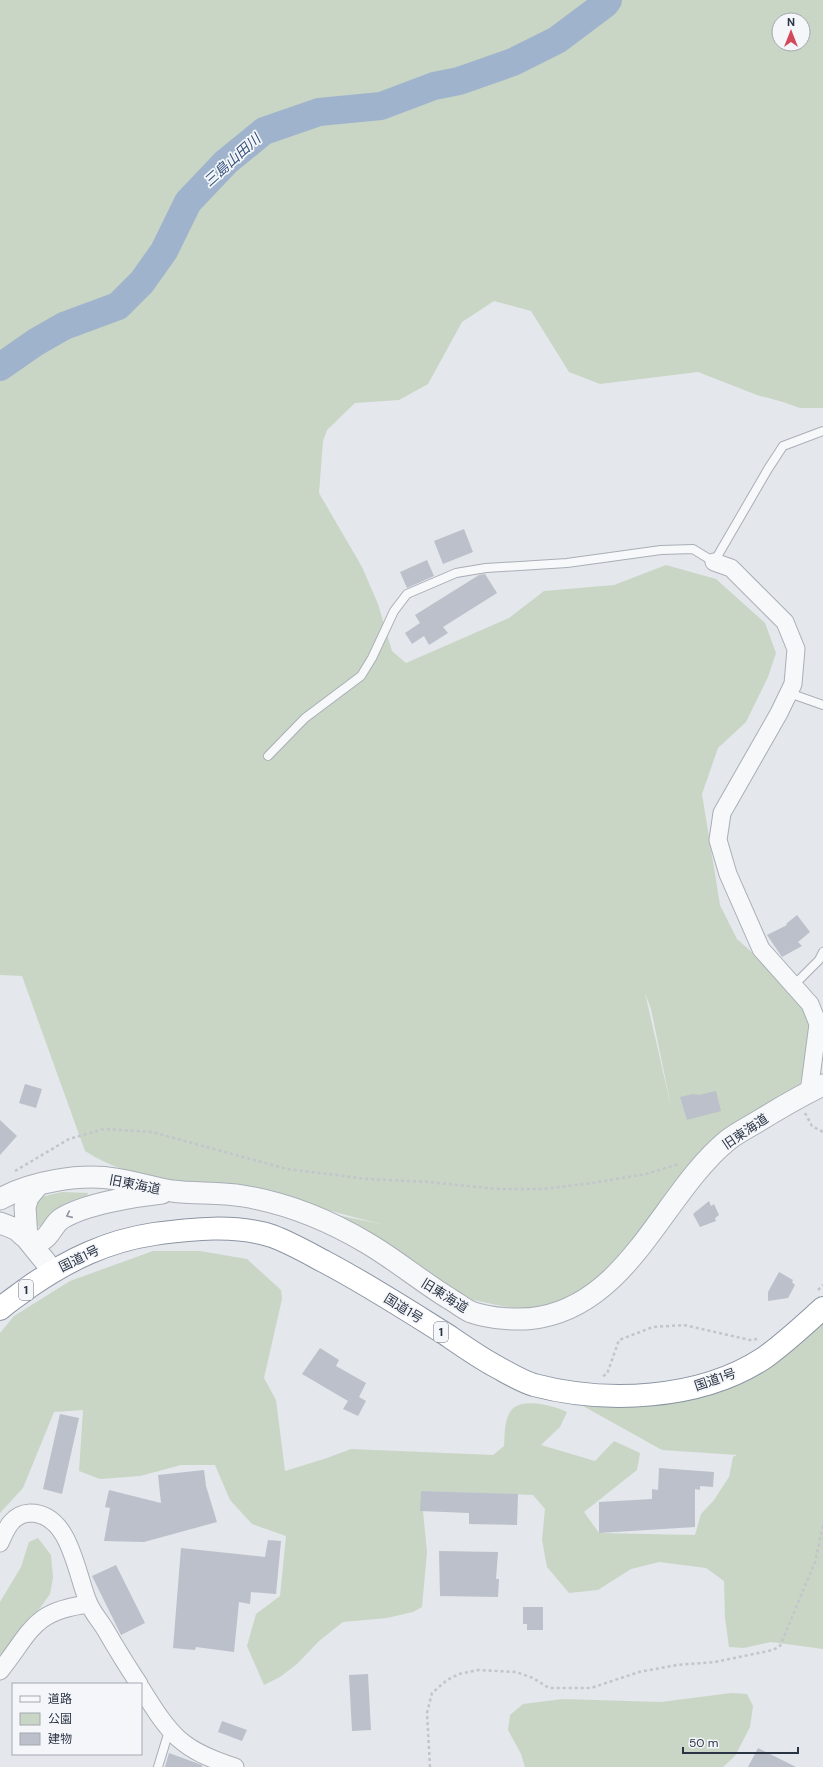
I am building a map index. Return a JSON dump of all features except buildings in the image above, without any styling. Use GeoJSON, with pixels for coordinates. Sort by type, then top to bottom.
{"type":"FeatureCollection","features":[{"type":"Feature","properties":{"kind":"highway","name":"国道1号"},"geometry":{"type":"LineString","coordinates":[[0,1309],[41,1251],[89,1251],[139,1236],[194,1229],[241,1230],[271,1236],[297,1247],[363,1282],[495,1366],[531,1384],[570,1392],[641,1395],[674,1392],[711,1383],[738,1372],[764,1358],[823,1308]]}},
{"type":"Feature","properties":{"kind":"street"},"geometry":{"type":"LineString","coordinates":[[714,562],[731,568],[785,622],[796,649],[793,684],[789,694],[722,813],[718,840],[728,874],[761,949],[810,1004],[818,1024],[810,1091]]}},
{"type":"Feature","properties":{"kind":"street","name":"旧東海道"},"geometry":{"type":"LineString","coordinates":[[0,1199],[19,1189],[39,1184],[87,1177],[113,1178],[174,1191],[214,1192],[244,1196],[277,1204],[310,1215],[368,1243],[438,1292],[471,1312],[506,1319],[542,1317],[568,1308],[594,1294],[629,1261],[700,1168],[729,1139],[810,1091]]}},
{"type":"Feature","properties":{"kind":"street"},"geometry":{"type":"LineString","coordinates":[[87,1177],[96,1182],[103,1191],[104,1197],[98,1206]]}},
{"type":"Feature","properties":{"kind":"street"},"geometry":{"type":"LineString","coordinates":[[39,1184],[28,1197],[25,1207],[41,1251]]}},
{"type":"Feature","properties":{"kind":"street"},"geometry":{"type":"LineString","coordinates":[[41,1251],[60,1219],[98,1206],[143,1195],[174,1191]]}},
{"type":"Feature","properties":{"kind":"street"},"geometry":{"type":"LineString","coordinates":[[0,1223],[16,1230],[41,1251]]}},
{"type":"Feature","properties":{"kind":"street"},"geometry":{"type":"LineString","coordinates":[[0,1543],[6,1529],[14,1518],[24,1514],[39,1513],[52,1519],[61,1530],[72,1552],[89,1604],[138,1683]]}},
{"type":"Feature","properties":{"kind":"street"},"geometry":{"type":"LineString","coordinates":[[0,1671],[29,1631],[39,1621],[60,1609],[89,1604]]}},
{"type":"Feature","properties":{"kind":"street"},"geometry":{"type":"LineString","coordinates":[[142,1690],[169,1731],[180,1742],[194,1750],[235,1767]]}},
{"type":"Feature","properties":{"kind":"lane"},"geometry":{"type":"LineString","coordinates":[[268,756],[305,718],[362,676],[394,611],[408,594],[456,573],[486,568],[567,563],[661,550],[693,549],[714,562],[783,446],[823,431]]}},
{"type":"Feature","properties":{"kind":"lane"},"geometry":{"type":"LineString","coordinates":[[789,694],[823,705]]}},
{"type":"Feature","properties":{"kind":"lane"},"geometry":{"type":"LineString","coordinates":[[793,986],[819,960],[823,952]]}},
{"type":"Feature","properties":{"kind":"lane"},"geometry":{"type":"LineString","coordinates":[[158,1767],[169,1731]]}},
{"type":"Feature","properties":{"kind":"path"},"geometry":{"type":"LineString","coordinates":[[810,1091],[812,1126],[823,1132]]}},
{"type":"Feature","properties":{"kind":"path"},"geometry":{"type":"LineString","coordinates":[[12,1173],[69,1139],[104,1129],[152,1132],[287,1169],[368,1179],[428,1182],[499,1189],[542,1189],[592,1183],[646,1174],[683,1163],[700,1168]]}},
{"type":"Feature","properties":{"kind":"path"},"geometry":{"type":"LineString","coordinates":[[430,1767],[427,1713],[432,1693],[447,1680],[459,1674],[478,1670],[516,1672],[533,1678],[549,1688],[591,1688],[639,1672],[715,1662],[773,1650],[780,1646],[815,1562],[823,1526]]}},
{"type":"Feature","properties":{"kind":"green space"},"geometry":{"type":"Polygon","coordinates":[[[0,0],[823,0],[823,408],[800,408],[757,395],[698,372],[600,384],[569,372],[531,311],[494,301],[462,322],[428,384],[399,400],[355,403],[327,430],[323,441],[319,493],[362,567],[378,604],[392,651],[406,663],[509,618],[544,591],[614,585],[666,565],[716,579],[765,623],[776,653],[768,677],[746,722],[718,748],[702,794],[720,905],[737,939],[810,1004],[807,1053],[797,1097],[713,1155],[661,1220],[578,1296],[525,1311],[450,1295],[307,1209],[381,1224],[306,1204],[260,1194],[170,1181],[147,1176],[105,1162],[85,1151],[22,976],[0,975],[0,0]],[[645,993],[672,1111],[651,1009],[645,993]]]}},
{"type":"Feature","properties":{"kind":"green space"},"geometry":{"type":"Polygon","coordinates":[[[62,1192],[88,1193],[87,1196],[67,1203],[57,1211],[44,1227],[36,1226],[35,1205],[41,1197],[62,1192]]]}},
{"type":"Feature","properties":{"kind":"green space"},"geometry":{"type":"Polygon","coordinates":[[[153,1251],[200,1251],[247,1259],[281,1290],[282,1299],[264,1378],[276,1400],[285,1471],[351,1449],[493,1455],[504,1446],[507,1420],[510,1412],[515,1407],[521,1404],[529,1403],[546,1405],[567,1412],[560,1427],[541,1445],[595,1461],[614,1441],[640,1453],[637,1470],[584,1512],[599,1533],[695,1535],[701,1514],[714,1500],[729,1477],[733,1457],[737,1455],[662,1450],[583,1406],[721,1386],[823,1319],[823,1649],[771,1642],[744,1648],[729,1647],[725,1618],[724,1581],[706,1568],[659,1562],[631,1569],[598,1590],[569,1593],[547,1567],[542,1540],[545,1509],[533,1495],[421,1491],[427,1552],[422,1607],[413,1612],[387,1618],[343,1622],[319,1641],[297,1664],[280,1677],[264,1685],[247,1646],[256,1614],[280,1596],[286,1536],[252,1524],[230,1500],[215,1465],[181,1465],[140,1476],[100,1479],[79,1471],[83,1410],[54,1412],[23,1488],[0,1513],[0,1333],[14,1316],[70,1281],[153,1251]]]}},
{"type":"Feature","properties":{"kind":"green space"},"geometry":{"type":"Polygon","coordinates":[[[38,1538],[51,1555],[53,1578],[50,1594],[0,1664],[0,1602],[21,1567],[29,1542],[38,1538]]]}},
{"type":"Feature","properties":{"kind":"green space"},"geometry":{"type":"Polygon","coordinates":[[[731,1693],[747,1694],[753,1706],[750,1727],[735,1756],[723,1767],[525,1767],[521,1754],[508,1730],[510,1715],[523,1704],[563,1699],[661,1702],[731,1693]]]}},
{"type":"Feature","properties":{"kind":"waterway","name":"三島山田川"},"geometry":{"type":"LineString","coordinates":[[0,367],[36,342],[64,326],[118,306],[142,282],[164,251],[188,202],[226,162],[264,131],[319,112],[381,106],[434,86],[459,81],[513,62],[557,40],[605,4],[608,0]]}}]}
